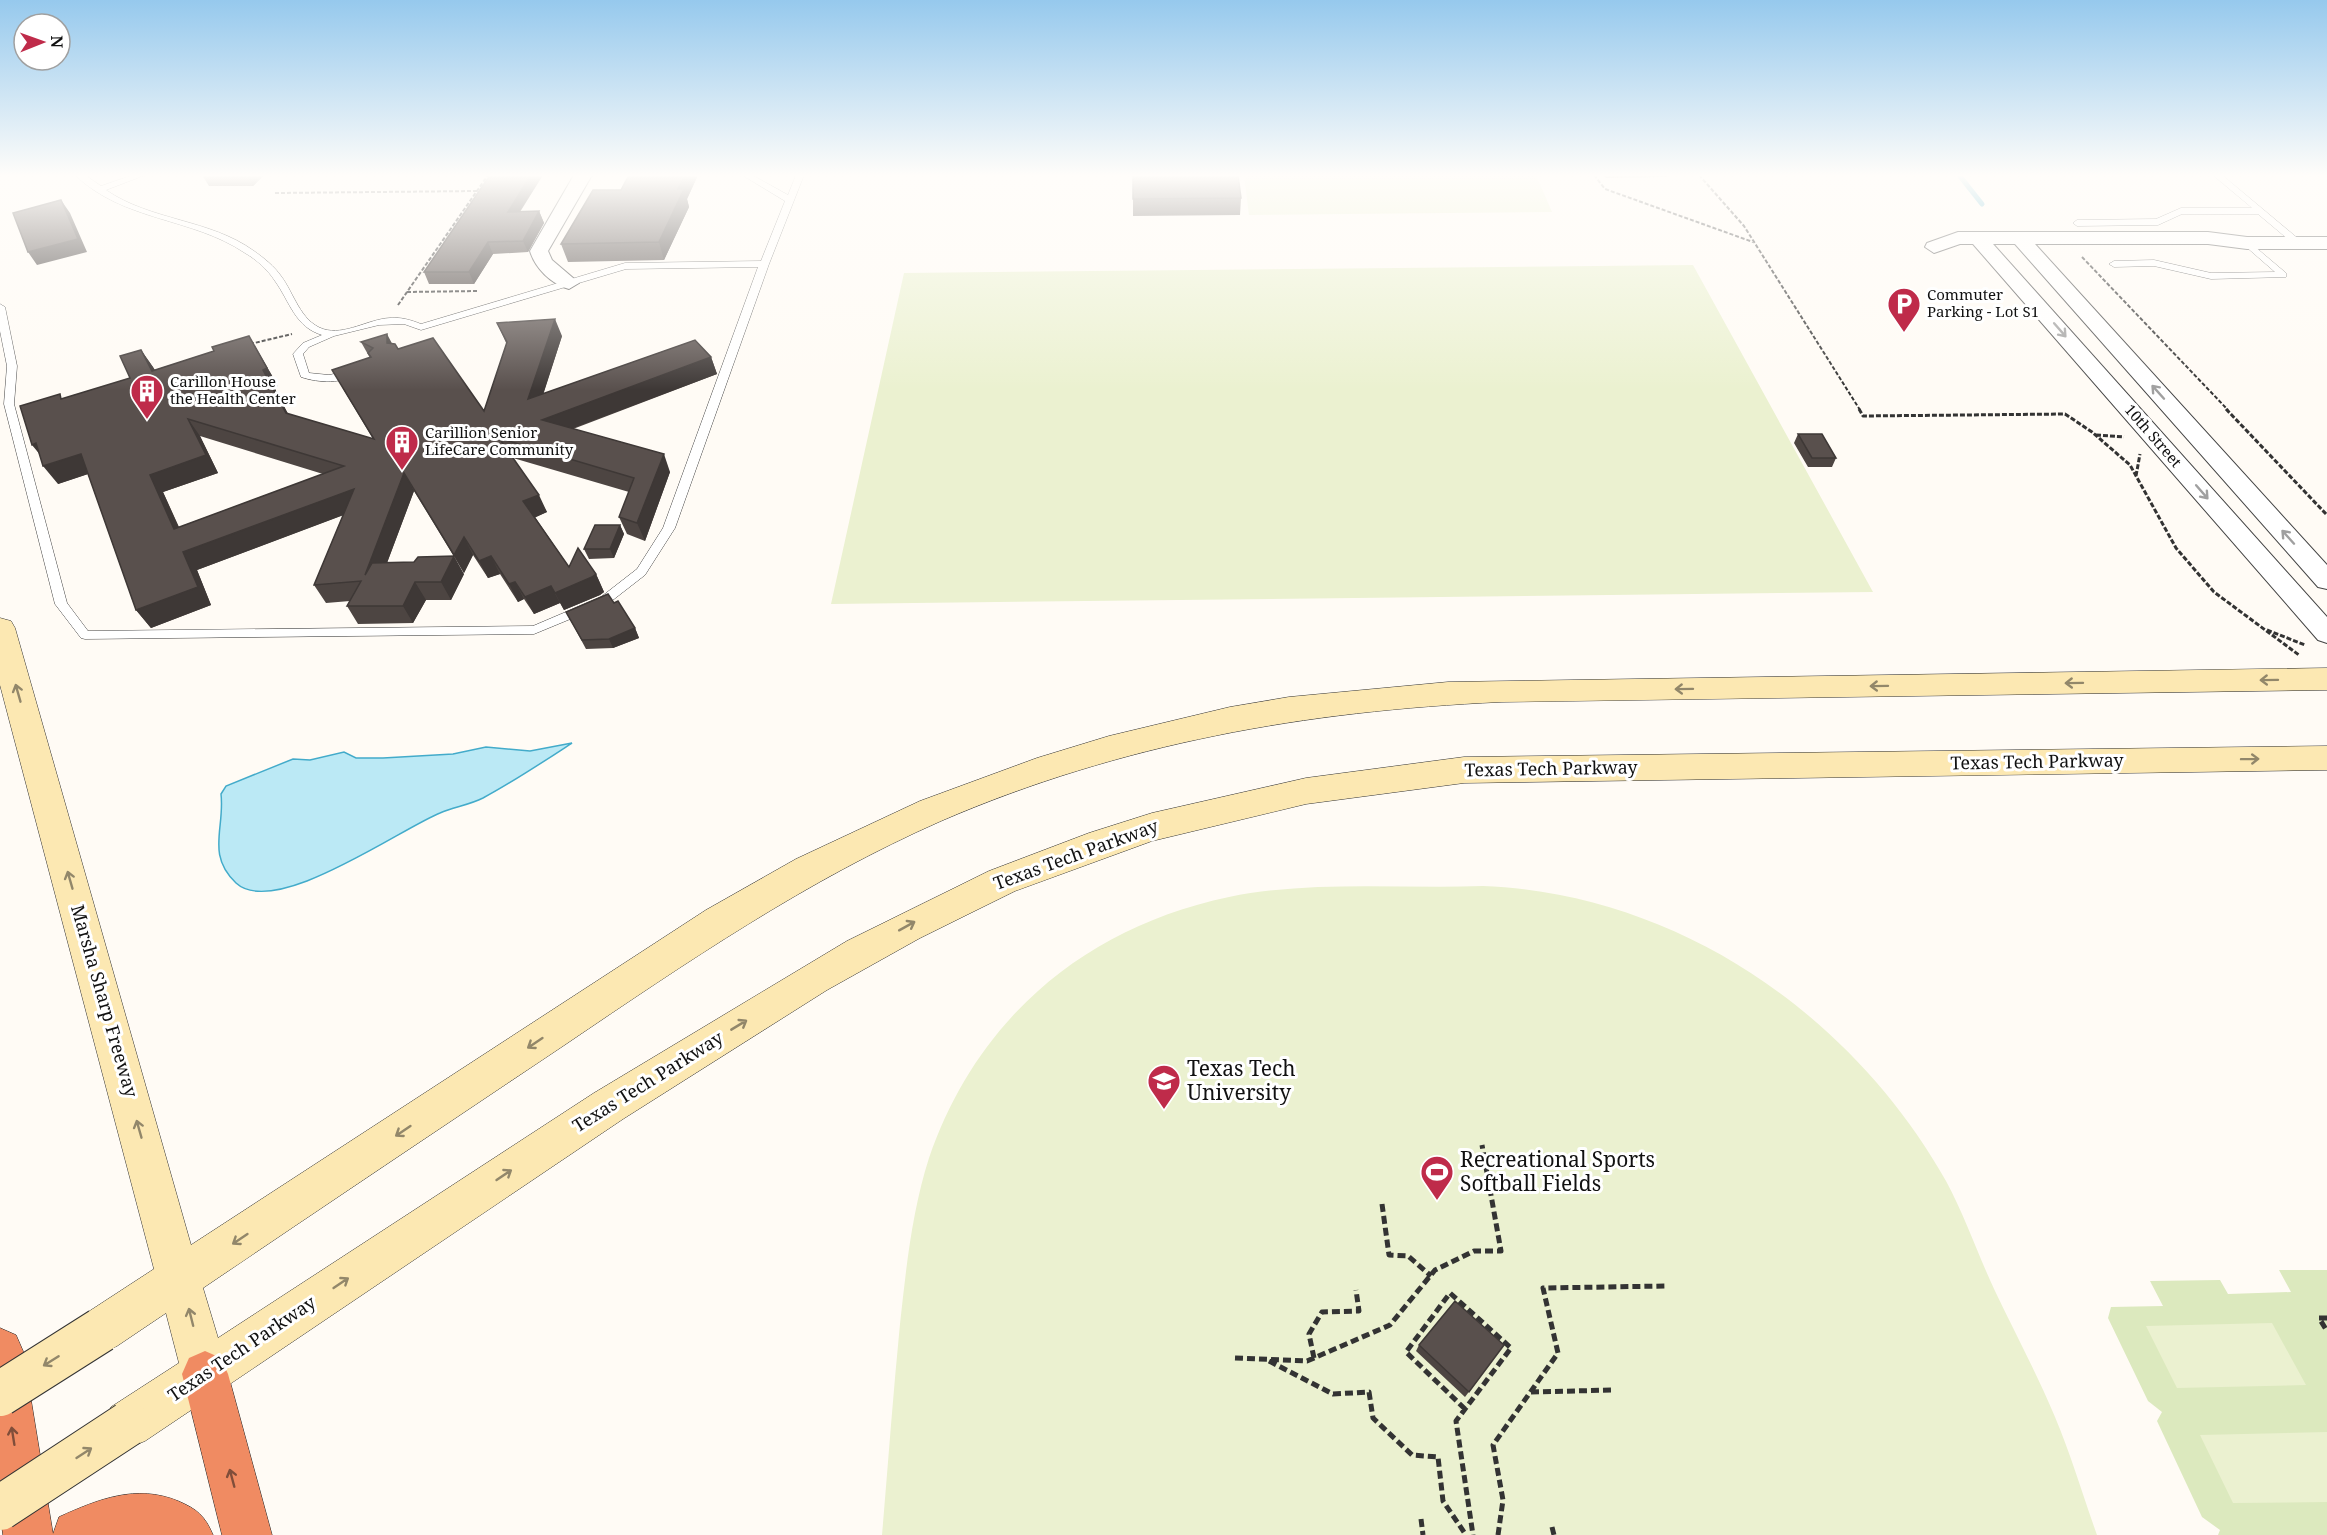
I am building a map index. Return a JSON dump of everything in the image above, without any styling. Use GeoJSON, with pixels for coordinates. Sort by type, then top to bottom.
{"type":"FeatureCollection","features":[{"type":"Feature","properties":{"kind":"highway"},"geometry":{"type":"LineString","coordinates":[[0,1351],[28,1535]]}},
{"type":"Feature","properties":{"kind":"highway"},"geometry":{"type":"LineString","coordinates":[[206,1374],[247,1535]]}},
{"type":"Feature","properties":{"kind":"highway"},"geometry":{"type":"LineString","coordinates":[[76,1535],[116,1520],[170,1526]]}},
{"type":"Feature","properties":{"kind":"main road","name":"Marsha Sharp Freeway"},"geometry":{"type":"LineString","coordinates":[[0,628],[206,1374]]}},
{"type":"Feature","properties":{"kind":"main road"},"geometry":{"type":"LineString","coordinates":[[0,1394],[181,1278],[720,921],[822,862],[937,810],[1048,768],[1171,732],[1288,709],[1395,696],[2317,669]]}},
{"type":"Feature","properties":{"kind":"main road","name":"Texas Tech Parkway"},"geometry":{"type":"LineString","coordinates":[[0,1508],[206,1374],[588,1119],[792,992],[913,923],[1050,861],[1181,818],[1334,785],[1464,770],[2327,758]]}},
{"type":"Feature","properties":{"kind":"street"},"geometry":{"type":"LineString","coordinates":[[541,247],[539,250],[543,263],[569,283]]}},
{"type":"Feature","properties":{"kind":"street","name":"10th Street"},"geometry":{"type":"LineString","coordinates":[[2001,247],[1986,247],[2318,640]]}},
{"type":"Feature","properties":{"kind":"street","name":"10th Street"},"geometry":{"type":"LineString","coordinates":[[2029,247],[2327,581]]}},
{"type":"Feature","properties":{"kind":"street"},"geometry":{"type":"LineString","coordinates":[[2068,247],[2219,249],[2230,247]]}},
{"type":"Feature","properties":{"kind":"lane"},"geometry":{"type":"LineString","coordinates":[[239,247],[274,272],[304,322],[315,330],[330,335]]}},
{"type":"Feature","properties":{"kind":"lane"},"geometry":{"type":"LineString","coordinates":[[0,307],[12,366],[9,404],[61,604],[85,635],[534,630],[605,600],[641,572],[669,528],[771,247]]}},
{"type":"Feature","properties":{"kind":"lane"},"geometry":{"type":"LineString","coordinates":[[2114,264],[2154,263],[2199,275],[2283,275],[2251,247]]}},
{"type":"Feature","properties":{"kind":"lane"},"geometry":{"type":"LineString","coordinates":[[364,369],[332,379],[317,380],[305,375],[298,354],[306,345],[330,335],[391,319],[402,319],[421,327],[625,266],[764,264]]}},
{"type":"Feature","properties":{"kind":"lane"},"geometry":{"type":"LineString","coordinates":[[421,327],[423,340]]}},
{"type":"Feature","properties":{"kind":"path"},"geometry":{"type":"LineString","coordinates":[[395,310],[438,247]]}},
{"type":"Feature","properties":{"kind":"path"},"geometry":{"type":"LineString","coordinates":[[1757,247],[1863,416],[2065,414],[2095,435],[2130,465],[2164,528],[2194,570],[2214,592],[2317,669]]}},
{"type":"Feature","properties":{"kind":"path"},"geometry":{"type":"LineString","coordinates":[[2082,257],[2327,515]]}},
{"type":"Feature","properties":{"kind":"path"},"geometry":{"type":"LineString","coordinates":[[407,292],[484,291]]}},
{"type":"Feature","properties":{"kind":"path"},"geometry":{"type":"LineString","coordinates":[[242,346],[302,332]]}},
{"type":"Feature","properties":{"kind":"path"},"geometry":{"type":"LineString","coordinates":[[2095,435],[2128,437]]}},
{"type":"Feature","properties":{"kind":"path"},"geometry":{"type":"LineString","coordinates":[[2261,628],[2318,640]]}},
{"type":"Feature","properties":{"kind":"path"},"geometry":{"type":"LineString","coordinates":[[1235,1358],[1307,1361],[1390,1325],[1435,1270],[1474,1251],[1502,1251],[1482,1145]]}},
{"type":"Feature","properties":{"kind":"path"},"geometry":{"type":"LineString","coordinates":[[1382,1204],[1389,1255],[1408,1257],[1431,1276]]}},
{"type":"Feature","properties":{"kind":"path"},"geometry":{"type":"LineString","coordinates":[[1498,1535],[1503,1500],[1493,1445],[1558,1353],[1543,1288],[1667,1286]]}},
{"type":"Feature","properties":{"kind":"path"},"geometry":{"type":"LineString","coordinates":[[1314,1358],[1309,1334],[1322,1312],[1359,1311],[1356,1290]]}},
{"type":"Feature","properties":{"kind":"path"},"geometry":{"type":"LineString","coordinates":[[1465,1408],[1406,1352],[1450,1293],[1511,1348],[1456,1421],[1473,1535]]}},
{"type":"Feature","properties":{"kind":"path"},"geometry":{"type":"LineString","coordinates":[[2327,1318],[2319,1318],[2327,1331]]}},
{"type":"Feature","properties":{"kind":"path"},"geometry":{"type":"LineString","coordinates":[[1265,1359],[1333,1394],[1369,1392],[1373,1418],[1412,1455],[1438,1457],[1443,1501],[1466,1535]]}},
{"type":"Feature","properties":{"kind":"path"},"geometry":{"type":"LineString","coordinates":[[1531,1392],[1614,1389]]}},
{"type":"Feature","properties":{"kind":"path"},"geometry":{"type":"LineString","coordinates":[[1421,1519],[1423,1535]]}},
{"type":"Feature","properties":{"kind":"path"},"geometry":{"type":"LineString","coordinates":[[1552,1527],[1554,1535]]}},
{"type":"Feature","properties":{"kind":"green space"},"geometry":{"type":"Polygon","coordinates":[[[1693,265],[1873,592],[831,604],[904,273],[1693,265]]]}},
{"type":"Feature","properties":{"kind":"green space","name":"Recreational Sports Softball Fields"},"geometry":{"type":"Polygon","coordinates":[[[1356,886],[1483,886],[1555,894],[1624,912],[1690,939],[1752,973],[1809,1016],[1861,1065],[1907,1120],[1953,1194],[1995,1291],[2055,1417],[2097,1535],[882,1535],[905,1282],[910,1240],[923,1178],[950,1108],[976,1062],[1007,1022],[1043,986],[1084,956],[1129,931],[1177,911],[1229,897],[1292,889],[1356,886]]]}},
{"type":"Feature","properties":{"kind":"green space"},"geometry":{"type":"Polygon","coordinates":[[[2279,1270],[2327,1270],[2327,1535],[2218,1535],[2220,1530],[2202,1517],[2157,1421],[2162,1412],[2148,1401],[2108,1318],[2111,1307],[2163,1306],[2150,1281],[2220,1280],[2228,1294],[2291,1292],[2279,1270]]]}},
{"type":"Feature","properties":{"kind":"green space"},"geometry":{"type":"Polygon","coordinates":[[[2272,1323],[2306,1385],[2177,1388],[2146,1326],[2272,1323]]]}},
{"type":"Feature","properties":{"kind":"green space"},"geometry":{"type":"Polygon","coordinates":[[[2327,1432],[2327,1502],[2233,1503],[2200,1435],[2327,1432]]]}},
{"type":"Feature","properties":{"kind":"water"},"geometry":{"type":"Polygon","coordinates":[[[572,743],[483,798],[440,813],[338,868],[307,881],[279,890],[254,891],[236,883],[227,873],[222,862],[219,852],[221,794],[226,786],[293,759],[310,760],[344,752],[356,758],[453,754],[486,747],[530,751],[572,743]]]}},
{"type":"Feature","properties":{"kind":"building"},"geometry":{"type":"Polygon","coordinates":[[[26,247],[49,247],[28,252],[26,247]]]}},
{"type":"Feature","properties":{"kind":"building"},"geometry":{"type":"Polygon","coordinates":[[[441,247],[485,247],[469,272],[424,272],[441,247]]]}},
{"type":"Feature","properties":{"kind":"building"},"geometry":{"type":"Polygon","coordinates":[[[555,319],[528,399],[695,340],[711,357],[542,420],[664,454],[637,523],[619,517],[634,478],[499,438],[539,495],[523,501],[569,567],[578,548],[596,574],[555,593],[551,586],[525,597],[515,582],[509,584],[491,556],[479,561],[464,537],[454,555],[404,473],[365,575],[372,563],[414,562],[418,557],[454,556],[441,582],[415,582],[403,606],[347,606],[361,581],[314,585],[354,489],[183,552],[198,587],[136,610],[81,454],[43,466],[36,443],[32,445],[20,406],[60,394],[61,399],[130,378],[120,356],[141,350],[152,371],[214,351],[212,347],[249,336],[267,368],[263,370],[286,413],[374,439],[332,370],[371,357],[368,353],[373,348],[361,342],[387,334],[387,343],[395,344],[398,349],[433,338],[484,411],[507,342],[497,323],[555,319]],[[188,419],[206,455],[150,475],[174,529],[344,466],[188,419]]]}},
{"type":"Feature","properties":{"kind":"building"},"geometry":{"type":"Polygon","coordinates":[[[1798,434],[1822,434],[1836,458],[1812,458],[1798,434]]]}},
{"type":"Feature","properties":{"kind":"building"},"geometry":{"type":"Polygon","coordinates":[[[595,525],[620,525],[610,549],[584,549],[595,525]]]}},
{"type":"Feature","properties":{"kind":"building"},"geometry":{"type":"Polygon","coordinates":[[[608,594],[614,603],[618,601],[635,628],[609,639],[582,640],[566,612],[608,594]]]}},
{"type":"Feature","properties":{"kind":"building"},"geometry":{"type":"Polygon","coordinates":[[[1455,1301],[1504,1345],[1469,1392],[1419,1345],[1455,1301]]]}},
{"type":"Feature","properties":{"kind":"place","name":"Commuter Parking - Lot S1"},"geometry":{"type":"Point","coordinates":[1904,333]}},
{"type":"Feature","properties":{"kind":"place","name":"Carillon House the Health Center"},"geometry":{"type":"Point","coordinates":[147,420]}},
{"type":"Feature","properties":{"kind":"place","name":"Carillion Senior LifeCare Community"},"geometry":{"type":"Point","coordinates":[402,471]}},
{"type":"Feature","properties":{"kind":"place","name":"Texas Tech University"},"geometry":{"type":"Point","coordinates":[1164,1110]}},
{"type":"Feature","properties":{"kind":"place","name":"Recreational Sports Softball Fields"},"geometry":{"type":"Point","coordinates":[1437,1201]}}]}
